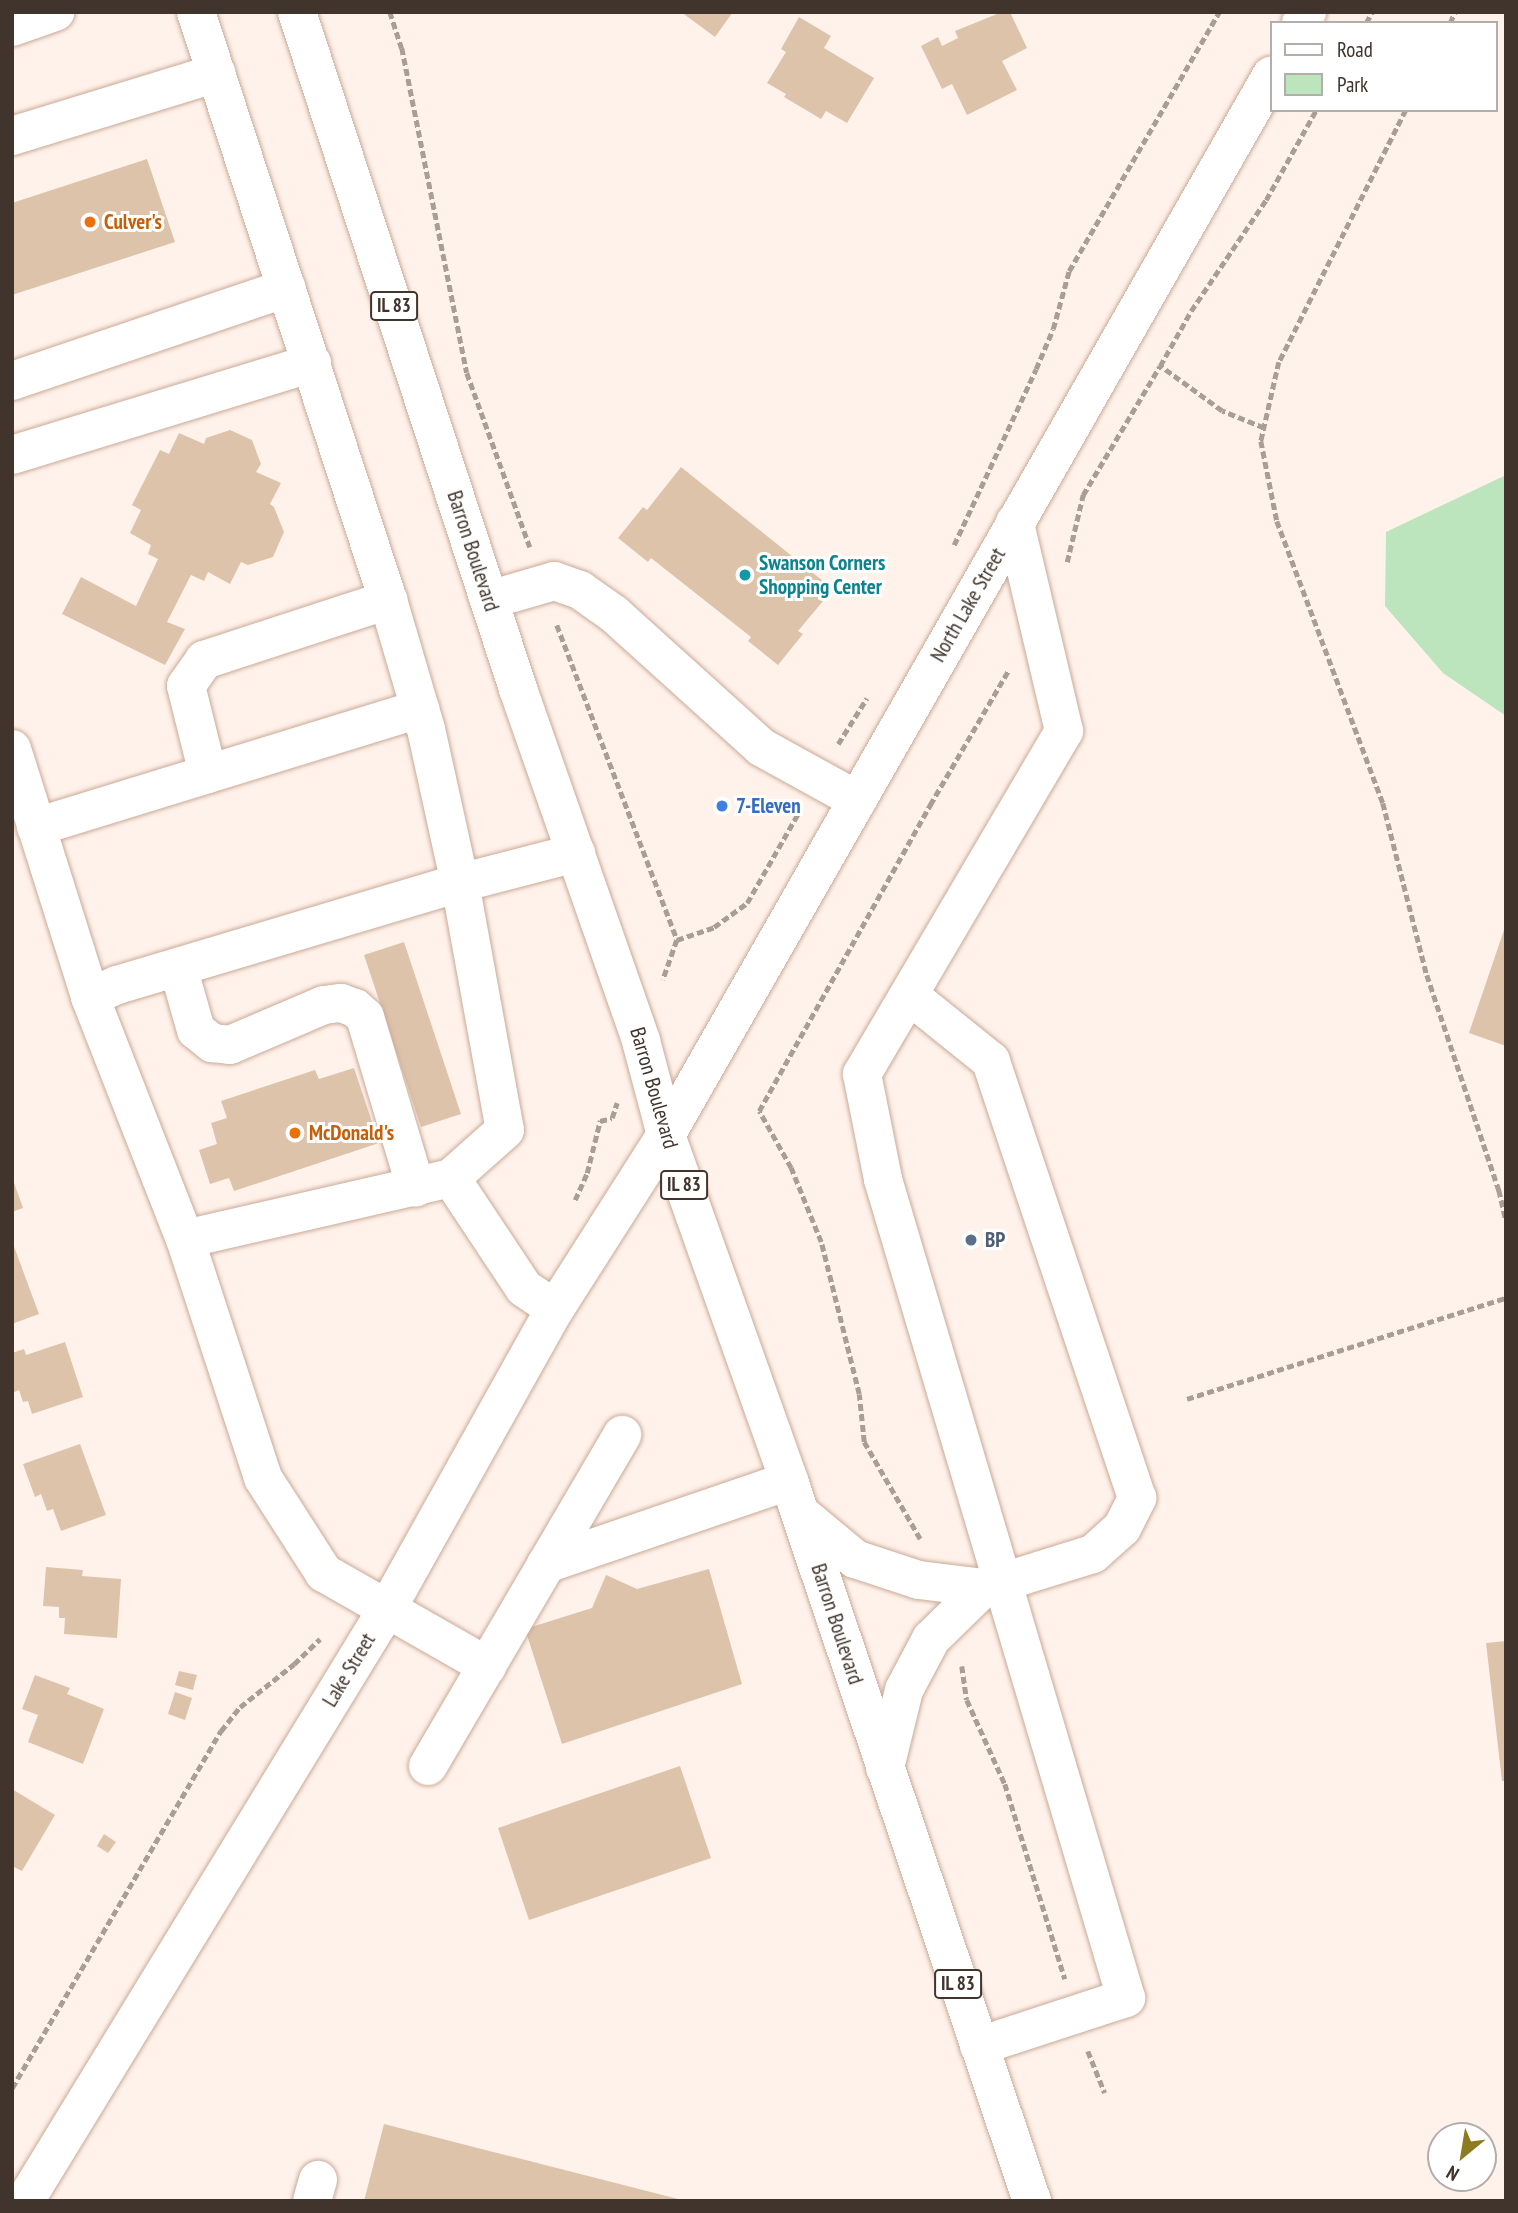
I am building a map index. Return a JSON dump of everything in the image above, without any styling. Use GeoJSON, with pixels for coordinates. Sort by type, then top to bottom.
{"type":"FeatureCollection","features":[{"type":"Feature","properties":{"kind":"street"},"geometry":{"type":"LineString","coordinates":[[12,27],[55,12]]}},
{"type":"Feature","properties":{"kind":"street"},"geometry":{"type":"LineString","coordinates":[[184,1238],[433,1183],[505,1130],[460,883],[420,709],[312,363],[196,12]]}},
{"type":"Feature","properties":{"kind":"street","name":"Barron Boulevard"},"geometry":{"type":"LineString","coordinates":[[297,12],[489,600],[641,1041],[666,1136],[794,1497],[1032,2201]]}},
{"type":"Feature","properties":{"kind":"street"},"geometry":{"type":"LineString","coordinates":[[12,136],[217,73]]}},
{"type":"Feature","properties":{"kind":"street","name":"North Lake Street"},"geometry":{"type":"LineString","coordinates":[[666,1136],[1270,78]]}},
{"type":"Feature","properties":{"kind":"street"},"geometry":{"type":"LineString","coordinates":[[12,381],[287,288]]}},
{"type":"Feature","properties":{"kind":"street"},"geometry":{"type":"LineString","coordinates":[[12,455],[312,363]]}},
{"type":"Feature","properties":{"kind":"street"},"geometry":{"type":"LineString","coordinates":[[979,2046],[1126,1998],[992,1585],[883,1179],[862,1074],[1064,731],[1016,523]]}},
{"type":"Feature","properties":{"kind":"street"},"geometry":{"type":"LineString","coordinates":[[489,600],[554,581],[580,590],[614,614],[761,747],[857,800]]}},
{"type":"Feature","properties":{"kind":"street"},"geometry":{"type":"LineString","coordinates":[[208,774],[186,686],[204,660],[388,600]]}},
{"type":"Feature","properties":{"kind":"street"},"geometry":{"type":"LineString","coordinates":[[37,827],[420,709]]}},
{"type":"Feature","properties":{"kind":"street"},"geometry":{"type":"LineString","coordinates":[[12,749],[90,997],[184,1238],[263,1478],[324,1573],[487,1666]]}},
{"type":"Feature","properties":{"kind":"street"},"geometry":{"type":"LineString","coordinates":[[90,997],[178,967],[460,883],[576,853]]}},
{"type":"Feature","properties":{"kind":"street"},"geometry":{"type":"LineString","coordinates":[[178,967],[196,1030],[212,1044],[230,1045],[324,1005],[341,1003],[365,1017],[433,1183],[524,1288],[555,1309]]}},
{"type":"Feature","properties":{"kind":"street"},"geometry":{"type":"LineString","coordinates":[[546,1564],[794,1497],[855,1559],[919,1580],[992,1585],[1093,1554],[1122,1528],[1137,1498],[991,1061],[909,995]]}},
{"type":"Feature","properties":{"kind":"street","name":"Lake Street"},"geometry":{"type":"LineString","coordinates":[[28,2200],[387,1609],[555,1309],[666,1136]]}},
{"type":"Feature","properties":{"kind":"street"},"geometry":{"type":"LineString","coordinates":[[428,1766],[622,1435]]}},
{"type":"Feature","properties":{"kind":"street"},"geometry":{"type":"LineString","coordinates":[[884,1768],[904,1690],[931,1639],[992,1585]]}},
{"type":"Feature","properties":{"kind":"path"},"geometry":{"type":"LineString","coordinates":[[390,12],[402,48],[467,373],[543,585],[677,940],[713,928],[747,903],[874,687]]}},
{"type":"Feature","properties":{"kind":"path"},"geometry":{"type":"LineString","coordinates":[[953,547],[1040,359],[1069,271],[1219,12]]}},
{"type":"Feature","properties":{"kind":"path"},"geometry":{"type":"LineString","coordinates":[[1066,564],[1078,525],[1083,495],[1191,311],[1266,200],[1315,112]]}},
{"type":"Feature","properties":{"kind":"path"},"geometry":{"type":"LineString","coordinates":[[1405,112],[1279,362],[1261,441],[1277,521],[1383,803],[1427,975],[1499,1190],[1506,1221]]}},
{"type":"Feature","properties":{"kind":"path"},"geometry":{"type":"LineString","coordinates":[[1160,366],[1222,411],[1264,428]]}},
{"type":"Feature","properties":{"kind":"path"},"geometry":{"type":"LineString","coordinates":[[759,1111],[930,805],[1037,622]]}},
{"type":"Feature","properties":{"kind":"path"},"geometry":{"type":"LineString","coordinates":[[1187,1399],[1506,1298]]}},
{"type":"Feature","properties":{"kind":"green space"},"geometry":{"type":"Polygon","coordinates":[[[1506,475],[1506,716],[1443,673],[1385,606],[1386,532],[1506,475]]]}},
{"type":"Feature","properties":{"kind":"building"},"geometry":{"type":"Polygon","coordinates":[[[681,12],[733,12],[715,37],[681,12]]]}},
{"type":"Feature","properties":{"kind":"building"},"geometry":{"type":"Polygon","coordinates":[[[1002,12],[1010,12],[1027,48],[1002,61],[1017,90],[967,115],[952,84],[942,89],[921,46],[938,37],[942,46],[958,38],[955,31],[1002,12]]]}},
{"type":"Feature","properties":{"kind":"building"},"geometry":{"type":"Polygon","coordinates":[[[799,17],[831,36],[824,48],[874,78],[847,123],[826,111],[821,119],[784,97],[786,94],[767,83],[786,52],[781,49],[799,17]]]}},
{"type":"Feature","properties":{"kind":"building","name":"Culver's"},"geometry":{"type":"Polygon","coordinates":[[[147,159],[175,242],[12,295],[12,203],[147,159]]]}},
{"type":"Feature","properties":{"kind":"building"},"geometry":{"type":"Polygon","coordinates":[[[230,430],[252,440],[261,464],[256,472],[281,483],[270,504],[274,507],[284,532],[273,557],[248,565],[241,562],[230,584],[208,572],[204,581],[191,575],[167,622],[185,629],[165,665],[62,614],[81,577],[136,606],[158,559],[148,554],[151,545],[130,533],[141,510],[132,505],[160,450],[169,454],[179,433],[204,444],[206,438],[230,430]]]}},
{"type":"Feature","properties":{"kind":"building","name":"Swanson Corners Shopping Center"},"geometry":{"type":"Polygon","coordinates":[[[681,467],[833,589],[798,631],[803,634],[778,665],[748,641],[751,637],[651,558],[648,562],[618,538],[643,507],[647,510],[681,467]]]}},
{"type":"Feature","properties":{"kind":"building"},"geometry":{"type":"Polygon","coordinates":[[[1506,927],[1506,1046],[1469,1033],[1506,927]]]}},
{"type":"Feature","properties":{"kind":"building"},"geometry":{"type":"Polygon","coordinates":[[[404,942],[461,1114],[421,1127],[364,955],[404,942]]]}},
{"type":"Feature","properties":{"kind":"building","name":"McDonald's"},"geometry":{"type":"Polygon","coordinates":[[[354,1068],[379,1143],[234,1191],[229,1178],[210,1184],[199,1150],[217,1144],[211,1123],[227,1118],[221,1101],[315,1070],[319,1079],[354,1068]]]}},
{"type":"Feature","properties":{"kind":"building"},"geometry":{"type":"Polygon","coordinates":[[[12,1177],[23,1208],[12,1212],[12,1177]]]}},
{"type":"Feature","properties":{"kind":"building"},"geometry":{"type":"Polygon","coordinates":[[[12,1241],[39,1314],[12,1324],[12,1241]]]}},
{"type":"Feature","properties":{"kind":"building"},"geometry":{"type":"Polygon","coordinates":[[[65,1342],[83,1397],[32,1414],[28,1401],[23,1402],[19,1390],[12,1393],[12,1353],[24,1349],[26,1355],[65,1342]]]}},
{"type":"Feature","properties":{"kind":"building"},"geometry":{"type":"Polygon","coordinates":[[[80,1444],[106,1515],[61,1531],[53,1509],[47,1511],[41,1494],[35,1497],[23,1464],[80,1444]]]}},
{"type":"Feature","properties":{"kind":"building"},"geometry":{"type":"Polygon","coordinates":[[[46,1567],[83,1570],[82,1576],[121,1579],[117,1638],[64,1634],[65,1618],[59,1618],[59,1607],[43,1606],[46,1567]]]}},
{"type":"Feature","properties":{"kind":"building"},"geometry":{"type":"Polygon","coordinates":[[[709,1569],[742,1684],[562,1744],[525,1629],[592,1608],[606,1575],[637,1589],[709,1569]]]}},
{"type":"Feature","properties":{"kind":"building"},"geometry":{"type":"Polygon","coordinates":[[[1506,1641],[1506,1781],[1502,1781],[1486,1643],[1506,1641]]]}},
{"type":"Feature","properties":{"kind":"building"},"geometry":{"type":"Polygon","coordinates":[[[179,1671],[197,1675],[193,1690],[175,1685],[179,1671]]]}},
{"type":"Feature","properties":{"kind":"building"},"geometry":{"type":"Polygon","coordinates":[[[35,1675],[70,1688],[67,1694],[104,1709],[83,1764],[28,1742],[38,1715],[22,1709],[35,1675]]]}},
{"type":"Feature","properties":{"kind":"building"},"geometry":{"type":"Polygon","coordinates":[[[175,1692],[192,1698],[185,1720],[168,1714],[175,1692]]]}},
{"type":"Feature","properties":{"kind":"building"},"geometry":{"type":"Polygon","coordinates":[[[680,1766],[711,1858],[529,1920],[498,1828],[680,1766]]]}},
{"type":"Feature","properties":{"kind":"building"},"geometry":{"type":"Polygon","coordinates":[[[12,1789],[55,1815],[22,1871],[12,1866],[12,1789]]]}},
{"type":"Feature","properties":{"kind":"building"},"geometry":{"type":"Polygon","coordinates":[[[104,1834],[116,1842],[108,1853],[97,1846],[104,1834]]]}},
{"type":"Feature","properties":{"kind":"building"},"geometry":{"type":"Polygon","coordinates":[[[384,2124],[682,2200],[682,2201],[364,2201],[384,2124]]]}},
{"type":"Feature","properties":{"kind":"place","name":"Culver's"},"geometry":{"type":"Point","coordinates":[90,222]}},
{"type":"Feature","properties":{"kind":"place","name":"Swanson Corners Shopping Center"},"geometry":{"type":"Point","coordinates":[745,575]}},
{"type":"Feature","properties":{"kind":"place","name":"7-Eleven"},"geometry":{"type":"Point","coordinates":[722,806]}},
{"type":"Feature","properties":{"kind":"place","name":"McDonald's"},"geometry":{"type":"Point","coordinates":[295,1133]}},
{"type":"Feature","properties":{"kind":"place","name":"BP"},"geometry":{"type":"Point","coordinates":[971,1240]}}]}
